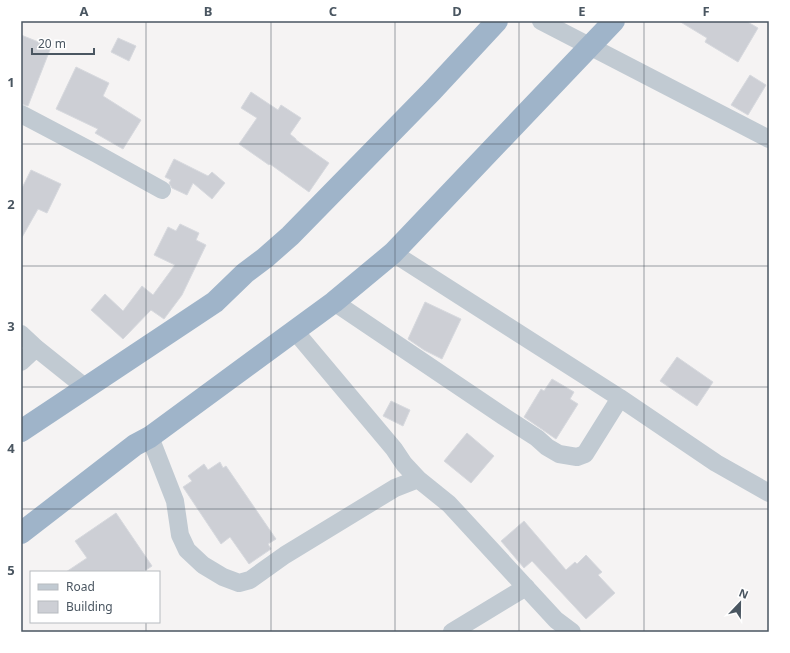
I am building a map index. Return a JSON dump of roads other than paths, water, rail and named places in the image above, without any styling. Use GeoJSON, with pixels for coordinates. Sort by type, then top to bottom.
{"type":"FeatureCollection","features":[{"type":"Feature","properties":{"kind":"highway"},"geometry":{"type":"LineString","coordinates":[[21,431],[215,302],[245,273],[290,236],[432,91],[497,21]]}},
{"type":"Feature","properties":{"kind":"highway"},"geometry":{"type":"LineString","coordinates":[[21,533],[135,446],[150,437],[334,302],[393,253],[614,21]]}},
{"type":"Feature","properties":{"kind":"street"},"geometry":{"type":"LineString","coordinates":[[541,21],[769,139]]}},
{"type":"Feature","properties":{"kind":"street"},"geometry":{"type":"LineString","coordinates":[[21,114],[162,190]]}},
{"type":"Feature","properties":{"kind":"street"},"geometry":{"type":"LineString","coordinates":[[393,253],[620,398],[716,464],[769,493]]}},
{"type":"Feature","properties":{"kind":"street"},"geometry":{"type":"LineString","coordinates":[[334,302],[559,454],[577,457],[585,454],[620,398]]}},
{"type":"Feature","properties":{"kind":"street"},"geometry":{"type":"LineString","coordinates":[[294,330],[394,449],[404,464],[418,479],[449,504],[556,620],[572,632]]}},
{"type":"Feature","properties":{"kind":"street"},"geometry":{"type":"LineString","coordinates":[[21,334],[86,388]]}},
{"type":"Feature","properties":{"kind":"street"},"geometry":{"type":"LineString","coordinates":[[21,362],[36,348]]}},
{"type":"Feature","properties":{"kind":"street"},"geometry":{"type":"LineString","coordinates":[[150,437],[175,501],[180,535],[187,550],[203,565],[223,577],[239,583],[250,580],[285,555],[395,488],[418,479]]}},
{"type":"Feature","properties":{"kind":"street"},"geometry":{"type":"LineString","coordinates":[[452,632],[526,587]]}}]}
